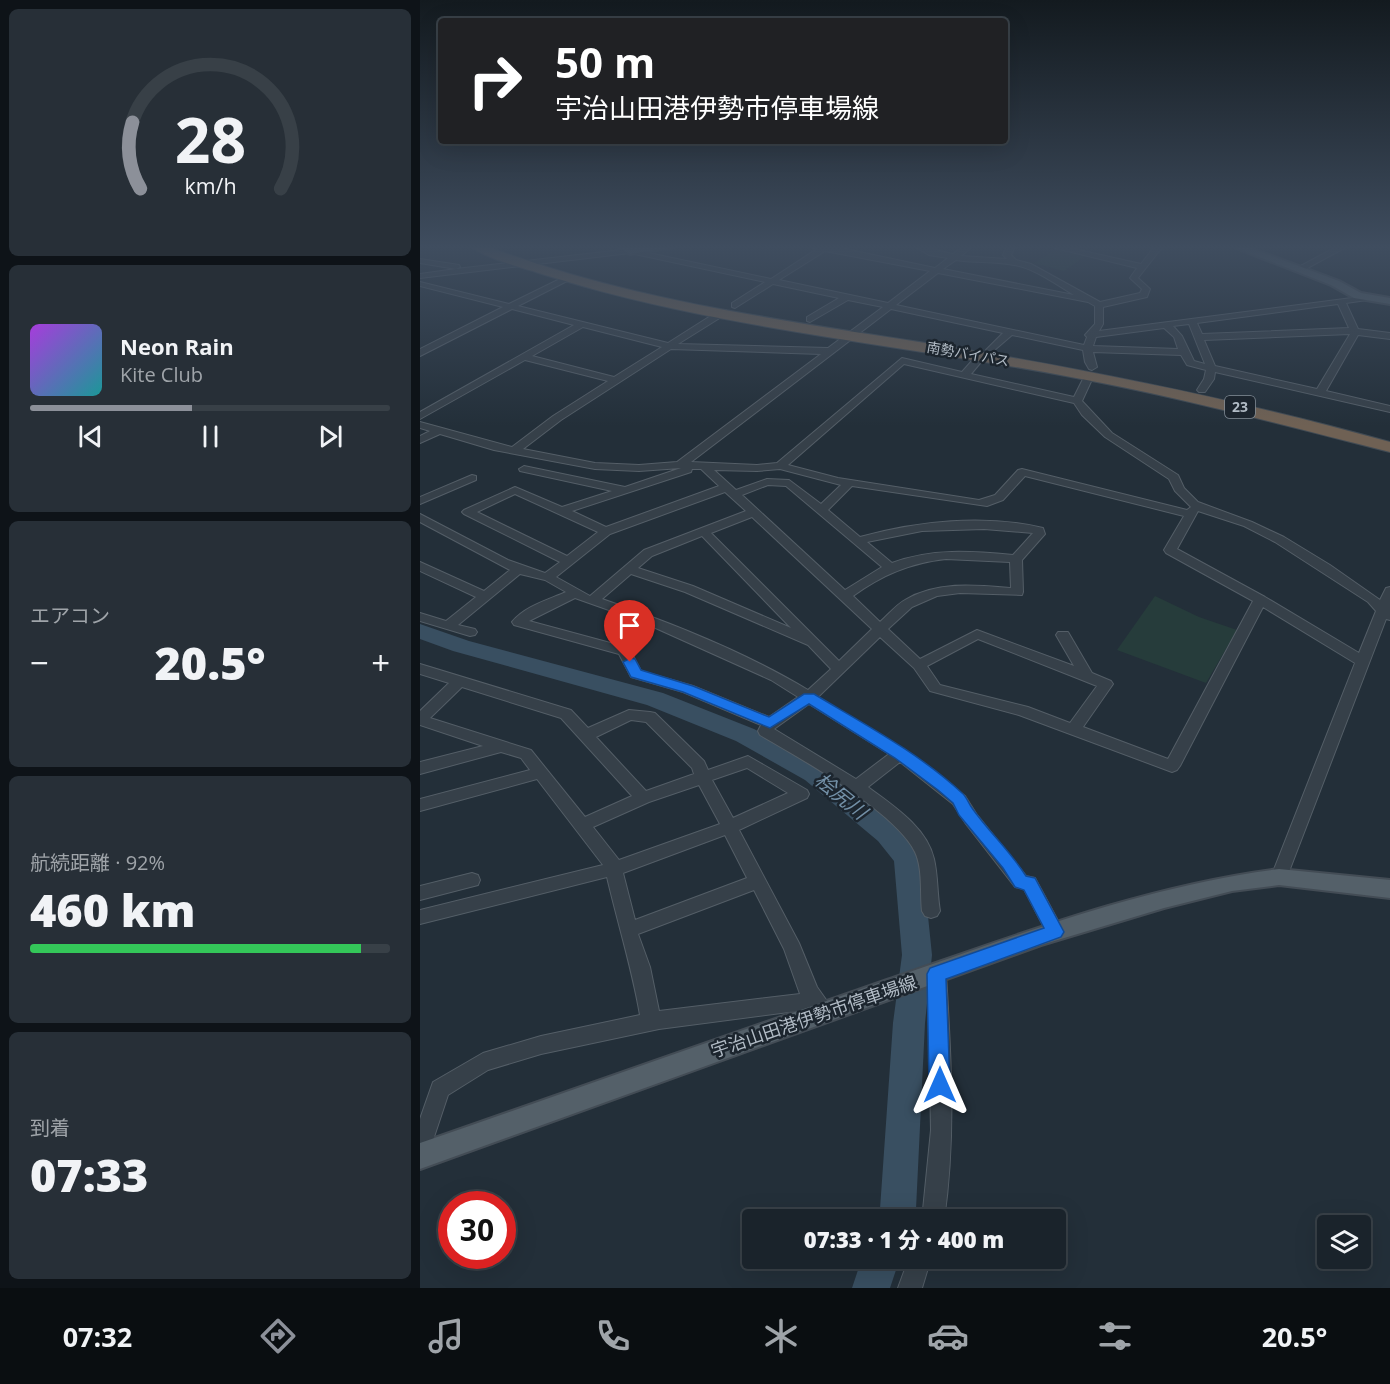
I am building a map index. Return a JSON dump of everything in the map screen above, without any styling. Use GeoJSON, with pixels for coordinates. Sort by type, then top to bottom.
{"type":"FeatureCollection","features":[{"type":"Feature","properties":{"kind":"highway","name":"南勢バイパス"},"geometry":{"type":"LineString","coordinates":[[696,306],[1202,390],[1390,436]]}},
{"type":"Feature","properties":{"kind":"highway","name":"南勢バイパス"},"geometry":{"type":"LineString","coordinates":[[741,306],[810,319],[855,331]]}},
{"type":"Feature","properties":{"kind":"highway","name":"南勢バイパス"},"geometry":{"type":"LineString","coordinates":[[1091,371],[1249,409],[1390,447]]}},
{"type":"Feature","properties":{"kind":"main road","name":"宇治山田港伊勢市停車場線"},"geometry":{"type":"LineString","coordinates":[[420,1156],[822,1006],[883,993],[1055,932],[1187,894],[1232,883],[1279,877],[1390,889]]}},
{"type":"Feature","properties":{"kind":"street"},"geometry":{"type":"LineString","coordinates":[[511,306],[671,346],[831,351]]}},
{"type":"Feature","properties":{"kind":"street"},"geometry":{"type":"LineString","coordinates":[[420,353],[511,306]]}},
{"type":"Feature","properties":{"kind":"street"},"geometry":{"type":"LineString","coordinates":[[810,319],[832,306]]}},
{"type":"Feature","properties":{"kind":"street"},"geometry":{"type":"LineString","coordinates":[[680,465],[890,306]]}},
{"type":"Feature","properties":{"kind":"street"},"geometry":{"type":"LineString","coordinates":[[891,306],[1090,349],[1184,352]]}},
{"type":"Feature","properties":{"kind":"street"},"geometry":{"type":"LineString","coordinates":[[1077,401],[1091,371],[1088,361],[1089,335],[1099,324],[1099,306]]}},
{"type":"Feature","properties":{"kind":"street"},"geometry":{"type":"LineString","coordinates":[[1089,335],[1310,306]]}},
{"type":"Feature","properties":{"kind":"street"},"geometry":{"type":"LineString","coordinates":[[1343,306],[1355,332]]}},
{"type":"Feature","properties":{"kind":"street"},"geometry":{"type":"LineString","coordinates":[[514,450],[557,418],[723,312]]}},
{"type":"Feature","properties":{"kind":"street"},"geometry":{"type":"LineString","coordinates":[[1192,322],[1211,368],[1209,379],[1202,390]]}},
{"type":"Feature","properties":{"kind":"street"},"geometry":{"type":"LineString","coordinates":[[420,416],[582,324]]}},
{"type":"Feature","properties":{"kind":"street"},"geometry":{"type":"LineString","coordinates":[[1166,325],[1178,336],[1190,363],[1390,409]]}},
{"type":"Feature","properties":{"kind":"street"},"geometry":{"type":"LineString","coordinates":[[964,376],[1011,331]]}},
{"type":"Feature","properties":{"kind":"street"},"geometry":{"type":"LineString","coordinates":[[1320,393],[1355,332]]}},
{"type":"Feature","properties":{"kind":"street"},"geometry":{"type":"LineString","coordinates":[[1199,337],[1355,332],[1390,336]]}},
{"type":"Feature","properties":{"kind":"street"},"geometry":{"type":"LineString","coordinates":[[524,357],[616,381]]}},
{"type":"Feature","properties":{"kind":"street"},"geometry":{"type":"LineString","coordinates":[[780,466],[902,361],[1077,401],[1117,441],[1174,477],[1178,490],[1192,510]]}},
{"type":"Feature","properties":{"kind":"street"},"geometry":{"type":"LineString","coordinates":[[420,425],[494,447],[595,466],[639,468],[703,465],[757,468],[780,466],[850,482],[983,503],[1001,497],[1022,472],[1247,524],[1316,561],[1375,600],[1386,614]]}},
{"type":"Feature","properties":{"kind":"street"},"geometry":{"type":"LineString","coordinates":[[420,440],[439,431]]}},
{"type":"Feature","properties":{"kind":"street"},"geometry":{"type":"LineString","coordinates":[[562,511],[703,465]]}},
{"type":"Feature","properties":{"kind":"street"},"geometry":{"type":"LineString","coordinates":[[703,465],[919,665],[935,688],[1023,711],[1172,766],[1260,600]]}},
{"type":"Feature","properties":{"kind":"street"},"geometry":{"type":"LineString","coordinates":[[524,469],[626,490]]}},
{"type":"Feature","properties":{"kind":"street"},"geometry":{"type":"LineString","coordinates":[[540,473],[515,490],[468,512],[566,560]]}},
{"type":"Feature","properties":{"kind":"street"},"geometry":{"type":"LineString","coordinates":[[420,501],[472,478]]}},
{"type":"Feature","properties":{"kind":"street"},"geometry":{"type":"LineString","coordinates":[[420,517],[541,578],[548,577],[566,560],[606,531],[731,491],[767,482],[785,482],[822,509],[889,567]]}},
{"type":"Feature","properties":{"kind":"street"},"geometry":{"type":"LineString","coordinates":[[822,509],[850,482]]}},
{"type":"Feature","properties":{"kind":"street"},"geometry":{"type":"LineString","coordinates":[[515,490],[606,531]]}},
{"type":"Feature","properties":{"kind":"street"},"geometry":{"type":"LineString","coordinates":[[1192,510],[1170,550],[1260,600],[1363,662]]}},
{"type":"Feature","properties":{"kind":"street"},"geometry":{"type":"LineString","coordinates":[[593,600],[628,569],[661,546],[754,512]]}},
{"type":"Feature","properties":{"kind":"street"},"geometry":{"type":"LineString","coordinates":[[858,541],[906,528],[938,524],[993,525],[1039,531],[1016,559],[1017,592],[963,588],[934,591],[907,603],[809,697],[770,723],[765,731],[856,788],[895,818],[924,852],[931,911]]}},
{"type":"Feature","properties":{"kind":"street"},"geometry":{"type":"LineString","coordinates":[[703,531],[838,668]]}},
{"type":"Feature","properties":{"kind":"street"},"geometry":{"type":"LineString","coordinates":[[845,596],[866,580],[889,567],[916,559],[951,554],[1016,559]]}},
{"type":"Feature","properties":{"kind":"street"},"geometry":{"type":"LineString","coordinates":[[420,566],[484,596]]}},
{"type":"Feature","properties":{"kind":"street"},"geometry":{"type":"LineString","coordinates":[[448,626],[520,568]]}},
{"type":"Feature","properties":{"kind":"street"},"geometry":{"type":"LineString","coordinates":[[628,569],[689,589],[812,642]]}},
{"type":"Feature","properties":{"kind":"street"},"geometry":{"type":"LineString","coordinates":[[548,577],[593,600],[685,635],[776,677],[900,754],[959,800],[964,810],[1009,863],[1021,882],[1029,883],[1055,932]]}},
{"type":"Feature","properties":{"kind":"street"},"geometry":{"type":"LineString","coordinates":[[1279,877],[1363,662],[1386,614],[1390,591]]}},
{"type":"Feature","properties":{"kind":"street"},"geometry":{"type":"LineString","coordinates":[[577,592],[549,606],[533,609],[519,622],[624,651],[636,674],[688,689],[770,723]]}},
{"type":"Feature","properties":{"kind":"street"},"geometry":{"type":"LineString","coordinates":[[420,617],[470,632]]}},
{"type":"Feature","properties":{"kind":"street"},"geometry":{"type":"LineString","coordinates":[[919,665],[977,634],[1106,684],[1074,729]]}},
{"type":"Feature","properties":{"kind":"street"},"geometry":{"type":"LineString","coordinates":[[1063,634],[1087,677]]}},
{"type":"Feature","properties":{"kind":"street"},"geometry":{"type":"LineString","coordinates":[[420,669],[566,714],[643,798]]}},
{"type":"Feature","properties":{"kind":"street"},"geometry":{"type":"LineString","coordinates":[[459,682],[420,719],[526,754],[582,825],[614,869],[628,930],[641,967],[651,1022]]}},
{"type":"Feature","properties":{"kind":"street"},"geometry":{"type":"LineString","coordinates":[[586,735],[629,715],[650,717],[699,765],[703,777],[793,948],[809,992],[822,1006]]}},
{"type":"Feature","properties":{"kind":"street"},"geometry":{"type":"LineString","coordinates":[[420,768],[502,746]]}},
{"type":"Feature","properties":{"kind":"street"},"geometry":{"type":"LineString","coordinates":[[856,788],[900,754]]}},
{"type":"Feature","properties":{"kind":"street"},"geometry":{"type":"LineString","coordinates":[[420,917],[614,869],[729,827],[801,794],[748,762],[643,798],[582,825]]}},
{"type":"Feature","properties":{"kind":"street"},"geometry":{"type":"LineString","coordinates":[[420,805],[540,773]]}},
{"type":"Feature","properties":{"kind":"street"},"geometry":{"type":"LineString","coordinates":[[420,893],[472,880]]}},
{"type":"Feature","properties":{"kind":"street"},"geometry":{"type":"LineString","coordinates":[[628,930],[757,881]]}},
{"type":"Feature","properties":{"kind":"street"},"geometry":{"type":"LineString","coordinates":[[933,975],[940,1149],[935,1209]]}},
{"type":"Feature","properties":{"kind":"street"},"geometry":{"type":"LineString","coordinates":[[420,1151],[440,1089],[483,1062],[541,1045],[651,1022],[822,1006]]}},
{"type":"Feature","properties":{"kind":"street"},"geometry":{"type":"LineString","coordinates":[[910,1288],[916,1269]]}},
{"type":"Feature","properties":{"kind":"green space"},"geometry":{"type":"Polygon","coordinates":[[[1155,596],[1199,617],[1237,630],[1206,683],[1117,650],[1155,596]]]}},
{"type":"Feature","properties":{"kind":"waterway","name":"桧尻川"},"geometry":{"type":"LineString","coordinates":[[420,631],[461,646],[655,699],[745,735],[814,773],[888,834],[908,858],[917,955],[909,1023],[898,1209]]}},
{"type":"Feature","properties":{"kind":"waterway","name":"桧尻川"},"geometry":{"type":"LineString","coordinates":[[871,1288],[877,1269]]}},
{"type":"Feature","properties":{"kind":"route"},"geometry":{"type":"LineString","coordinates":[[630,662],[636,674],[688,689],[770,723],[809,697],[900,754],[944,786],[959,800],[964,810],[1009,863],[1021,882],[1029,883],[1055,932],[937,974],[940,1085]]}}]}
